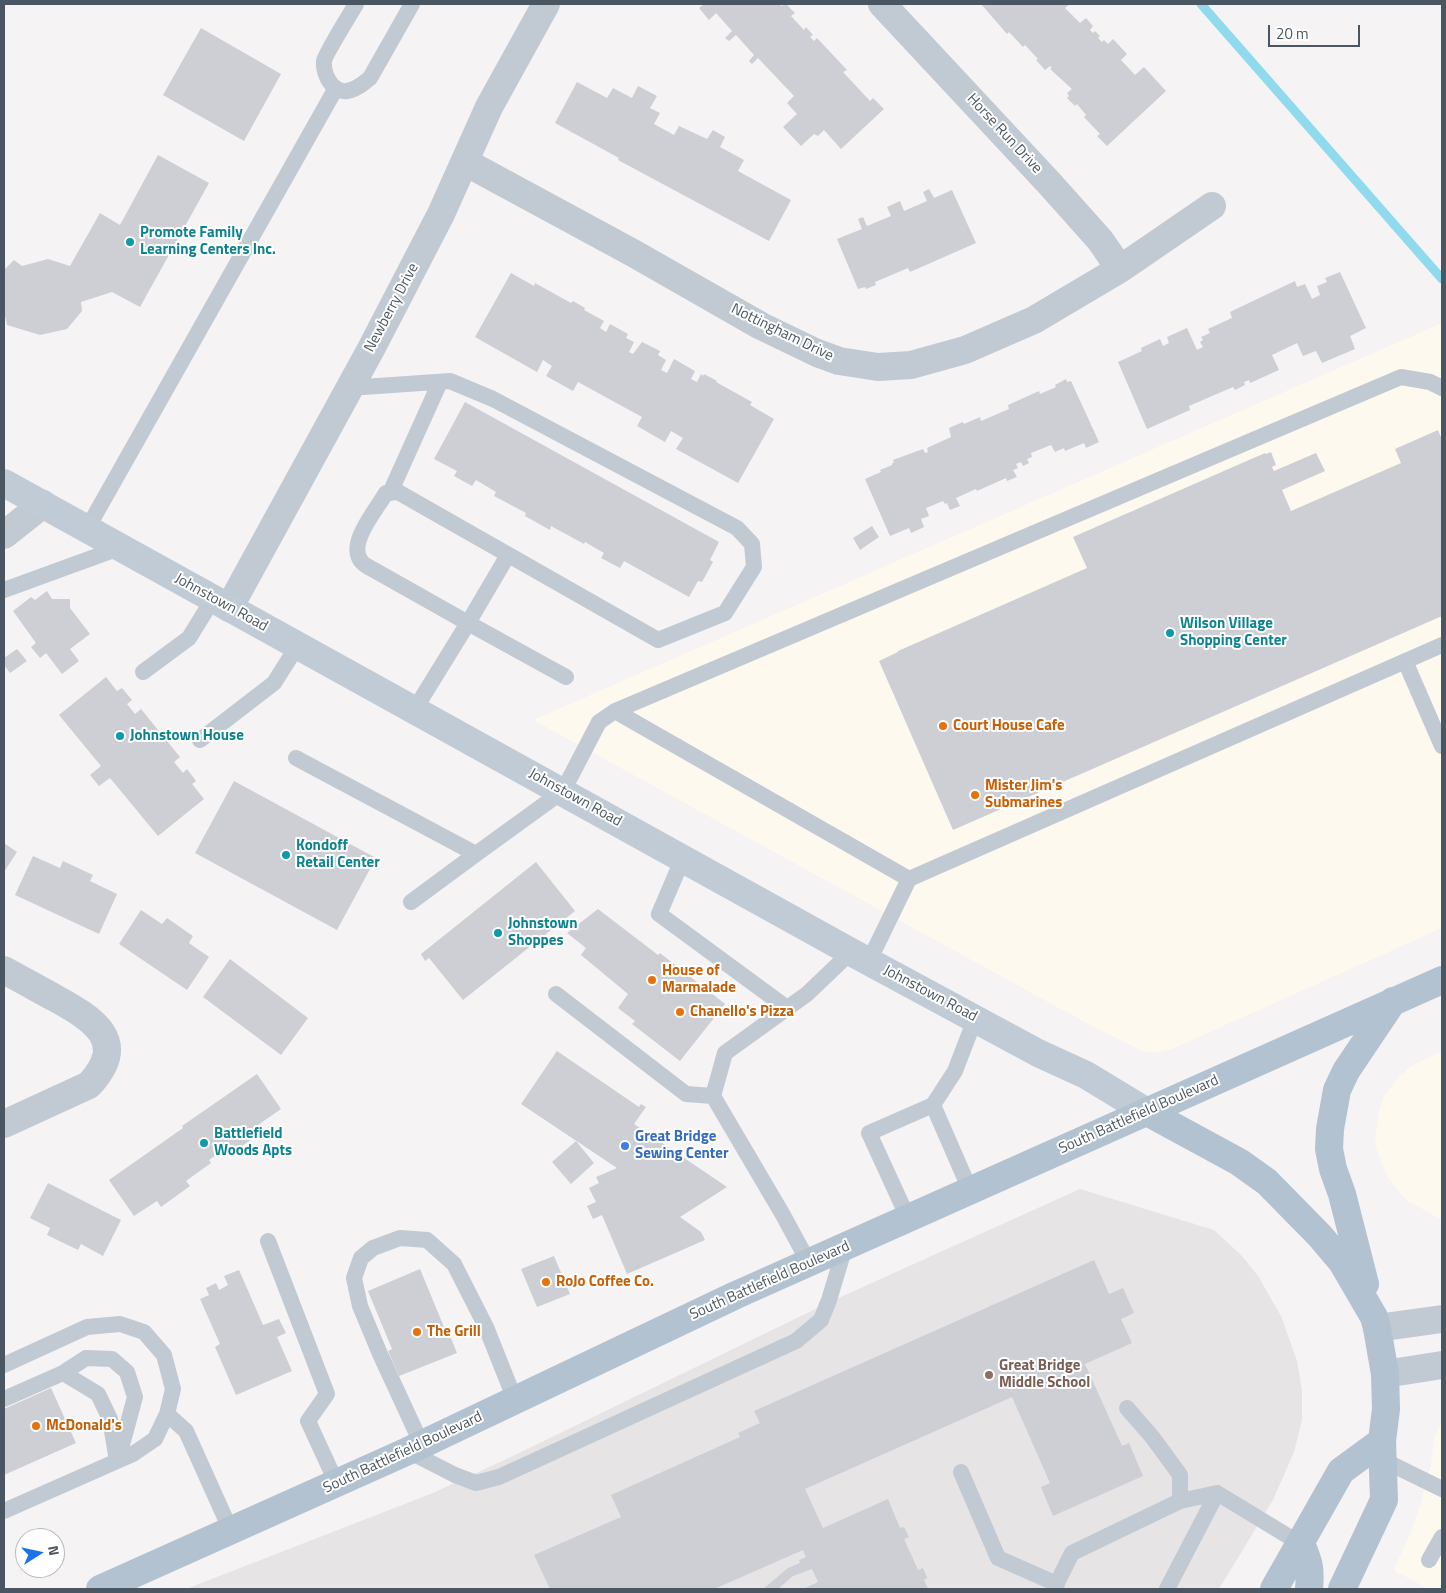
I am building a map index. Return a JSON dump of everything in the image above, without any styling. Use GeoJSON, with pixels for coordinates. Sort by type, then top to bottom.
{"type":"FeatureCollection","features":[{"type":"Feature","properties":{"kind":"main road","name":"Johnstown Road"},"geometry":{"type":"LineString","coordinates":[[4,483],[860,957],[1038,1053],[1086,1075],[1147,1112]]}},
{"type":"Feature","properties":{"kind":"main road","name":"South Battlefield Boulevard"},"geometry":{"type":"LineString","coordinates":[[100,1589],[415,1448],[736,1295],[1442,980]]}},
{"type":"Feature","properties":{"kind":"main road"},"geometry":{"type":"LineString","coordinates":[[1342,1589],[1384,1500],[1383,1450],[1386,1409],[1385,1374],[1375,1322],[1342,1194],[1333,1170],[1330,1129],[1337,1090],[1346,1071],[1393,1001]]}},
{"type":"Feature","properties":{"kind":"main road"},"geometry":{"type":"LineString","coordinates":[[1147,1112],[1240,1162],[1267,1182],[1303,1217],[1342,1262],[1375,1322]]}},
{"type":"Feature","properties":{"kind":"main road"},"geometry":{"type":"LineString","coordinates":[[1274,1589],[1341,1471],[1383,1450]]}},
{"type":"Feature","properties":{"kind":"main road"},"geometry":{"type":"LineString","coordinates":[[1301,1544],[1310,1562],[1309,1589]]}},
{"type":"Feature","properties":{"kind":"street","name":"Newberry Drive"},"geometry":{"type":"LineString","coordinates":[[221,603],[349,388],[441,214],[489,107],[546,4]]}},
{"type":"Feature","properties":{"kind":"street","name":"Horse Run Drive"},"geometry":{"type":"LineString","coordinates":[[882,4],[1050,184],[1100,240],[1120,269]]}},
{"type":"Feature","properties":{"kind":"street","name":"Nottingham Drive"},"geometry":{"type":"LineString","coordinates":[[465,162],[761,326],[817,353],[839,361],[878,367],[911,365],[964,350],[1034,320],[1120,269],[1212,206]]}},
{"type":"Feature","properties":{"kind":"street"},"geometry":{"type":"LineString","coordinates":[[4,535],[42,504]]}},
{"type":"Feature","properties":{"kind":"street"},"geometry":{"type":"LineString","coordinates":[[4,970],[84,1014],[97,1025],[104,1037],[107,1051],[104,1064],[89,1085],[4,1124]]}},
{"type":"Feature","properties":{"kind":"street"},"geometry":{"type":"LineString","coordinates":[[1375,1322],[1442,1319]]}},
{"type":"Feature","properties":{"kind":"street"},"geometry":{"type":"LineString","coordinates":[[1385,1374],[1442,1365]]}},
{"type":"Feature","properties":{"kind":"lane"},"geometry":{"type":"LineString","coordinates":[[356,4],[324,60],[328,78],[336,88],[347,91],[360,86],[370,78],[412,4]]}},
{"type":"Feature","properties":{"kind":"lane"},"geometry":{"type":"LineString","coordinates":[[87,528],[336,88]]}},
{"type":"Feature","properties":{"kind":"lane"},"geometry":{"type":"LineString","coordinates":[[411,902],[562,791],[598,722],[615,712],[1401,377],[1430,382],[1442,388]]}},
{"type":"Feature","properties":{"kind":"lane"},"geometry":{"type":"LineString","coordinates":[[349,388],[450,381],[493,399],[737,528],[752,544],[754,567],[725,613],[658,640],[398,492],[386,493],[359,536],[356,548],[361,561],[566,677]]}},
{"type":"Feature","properties":{"kind":"lane"},"geometry":{"type":"LineString","coordinates":[[390,493],[440,382]]}},
{"type":"Feature","properties":{"kind":"lane"},"geometry":{"type":"LineString","coordinates":[[4,590],[122,547]]}},
{"type":"Feature","properties":{"kind":"lane"},"geometry":{"type":"LineString","coordinates":[[415,709],[508,554]]}},
{"type":"Feature","properties":{"kind":"lane"},"geometry":{"type":"LineString","coordinates":[[143,672],[189,638],[221,603]]}},
{"type":"Feature","properties":{"kind":"lane"},"geometry":{"type":"LineString","coordinates":[[200,740],[274,683],[298,645]]}},
{"type":"Feature","properties":{"kind":"lane"},"geometry":{"type":"LineString","coordinates":[[809,1263],[713,1096],[725,1053],[860,957],[909,879],[1442,645]]}},
{"type":"Feature","properties":{"kind":"lane"},"geometry":{"type":"LineString","coordinates":[[1405,661],[1442,746]]}},
{"type":"Feature","properties":{"kind":"lane"},"geometry":{"type":"LineString","coordinates":[[615,712],[909,879]]}},
{"type":"Feature","properties":{"kind":"lane"},"geometry":{"type":"LineString","coordinates":[[296,758],[476,854]]}},
{"type":"Feature","properties":{"kind":"lane"},"geometry":{"type":"LineString","coordinates":[[683,858],[659,914],[787,1008]]}},
{"type":"Feature","properties":{"kind":"lane"},"geometry":{"type":"LineString","coordinates":[[556,994],[686,1094],[713,1096]]}},
{"type":"Feature","properties":{"kind":"lane"},"geometry":{"type":"LineString","coordinates":[[908,1218],[869,1133],[933,1105],[955,1071],[975,1019]]}},
{"type":"Feature","properties":{"kind":"lane"},"geometry":{"type":"LineString","coordinates":[[933,1105],[970,1190]]}},
{"type":"Feature","properties":{"kind":"lane"},"geometry":{"type":"LineString","coordinates":[[515,1400],[486,1327],[454,1264],[427,1240],[400,1238],[373,1248],[361,1258],[354,1278],[360,1306],[415,1448],[455,1475],[476,1483],[499,1477],[796,1341],[821,1320],[845,1247]]}},
{"type":"Feature","properties":{"kind":"lane"},"geometry":{"type":"LineString","coordinates":[[268,1241],[327,1394],[308,1421],[337,1484]]}},
{"type":"Feature","properties":{"kind":"lane"},"geometry":{"type":"LineString","coordinates":[[4,1365],[88,1327],[120,1324],[144,1332],[164,1355],[172,1389],[167,1414],[155,1438],[133,1454],[4,1511]]}},
{"type":"Feature","properties":{"kind":"lane"},"geometry":{"type":"LineString","coordinates":[[4,1399],[63,1373],[86,1358],[112,1358],[127,1372],[135,1397],[117,1461]]}},
{"type":"Feature","properties":{"kind":"lane"},"geometry":{"type":"LineString","coordinates":[[63,1373],[98,1394],[110,1419],[117,1461]]}},
{"type":"Feature","properties":{"kind":"lane"},"geometry":{"type":"LineString","coordinates":[[1127,1408],[1153,1438],[1180,1475],[1180,1501]]}},
{"type":"Feature","properties":{"kind":"lane"},"geometry":{"type":"LineString","coordinates":[[167,1414],[186,1431],[231,1531]]}},
{"type":"Feature","properties":{"kind":"lane"},"geometry":{"type":"LineString","coordinates":[[1383,1450],[1442,1489]]}},
{"type":"Feature","properties":{"kind":"lane"},"geometry":{"type":"LineString","coordinates":[[961,1472],[998,1558],[1056,1586],[1072,1553],[1180,1501],[1217,1493],[1301,1544]]}},
{"type":"Feature","properties":{"kind":"lane"},"geometry":{"type":"LineString","coordinates":[[1167,1589],[1217,1493]]}},
{"type":"Feature","properties":{"kind":"lane"},"geometry":{"type":"LineString","coordinates":[[1429,1560],[1442,1537]]}},
{"type":"Feature","properties":{"kind":"shaded area","name":"Wilson Village Shopping Center"},"geometry":{"type":"Polygon","coordinates":[[[1442,323],[1442,928],[1172,1049],[1154,1053],[1143,1051],[1092,1026],[533,720],[1442,323]]]}},
{"type":"Feature","properties":{"kind":"shaded area"},"geometry":{"type":"Polygon","coordinates":[[[1442,1051],[1442,1220],[1408,1201],[1401,1194],[1387,1177],[1375,1145],[1378,1115],[1384,1096],[1396,1080],[1411,1066],[1442,1051]]]}},
{"type":"Feature","properties":{"kind":"shaded area","name":"Great Bridge Middle School"},"geometry":{"type":"Polygon","coordinates":[[[1080,1189],[1214,1230],[1242,1256],[1258,1276],[1281,1316],[1297,1361],[1302,1390],[1302,1420],[1294,1452],[1273,1500],[1219,1589],[186,1589],[433,1493],[834,1300],[1080,1189]]]}},
{"type":"Feature","properties":{"kind":"shaded area"},"geometry":{"type":"Polygon","coordinates":[[[1442,1422],[1442,1589],[1429,1589],[1393,1570],[1408,1539],[1420,1506],[1431,1465],[1434,1437],[1442,1422]]]}},
{"type":"Feature","properties":{"kind":"building"},"geometry":{"type":"Polygon","coordinates":[[[704,4],[780,4],[781,6],[786,4],[795,13],[791,16],[804,30],[806,27],[813,35],[810,37],[814,41],[817,38],[847,70],[843,72],[870,101],[873,98],[884,109],[841,149],[824,130],[818,136],[814,134],[801,146],[783,127],[797,114],[787,103],[794,96],[758,58],[752,64],[749,61],[754,55],[736,35],[729,41],[725,38],[732,31],[716,13],[709,20],[699,8],[704,4]]]}},
{"type":"Feature","properties":{"kind":"building"},"geometry":{"type":"Polygon","coordinates":[[[981,4],[1070,4],[1065,8],[1080,23],[1086,18],[1093,26],[1090,30],[1093,33],[1095,31],[1100,36],[1098,38],[1102,42],[1104,40],[1108,44],[1113,39],[1127,54],[1121,60],[1135,75],[1144,67],[1166,91],[1107,146],[1097,136],[1100,134],[1084,117],[1086,115],[1077,104],[1075,106],[1067,98],[1069,96],[1067,93],[1072,89],[1050,69],[1052,68],[1050,66],[1045,70],[1025,45],[1023,47],[1009,32],[1007,34],[981,4]]]}},
{"type":"Feature","properties":{"kind":"building"},"geometry":{"type":"Polygon","coordinates":[[[201,28],[281,74],[244,141],[163,95],[201,28]]]}},
{"type":"Feature","properties":{"kind":"building"},"geometry":{"type":"Polygon","coordinates":[[[577,82],[607,98],[613,88],[632,98],[638,86],[657,96],[650,108],[660,113],[654,124],[674,135],[679,126],[707,139],[713,130],[725,137],[720,147],[744,160],[738,171],[791,200],[769,241],[618,160],[619,158],[555,123],[577,82]]]}},
{"type":"Feature","properties":{"kind":"building","name":"Promote Family Learning Centers Inc."},"geometry":{"type":"Polygon","coordinates":[[[158,155],[209,183],[140,307],[112,292],[81,302],[82,311],[67,329],[40,335],[7,325],[4,311],[4,270],[14,260],[22,266],[48,259],[70,266],[100,213],[120,225],[158,155]]]}},
{"type":"Feature","properties":{"kind":"building"},"geometry":{"type":"Polygon","coordinates":[[[929,189],[934,198],[952,190],[976,243],[910,272],[908,268],[875,282],[876,285],[866,289],[865,287],[858,289],[837,239],[862,229],[858,219],[863,217],[867,226],[891,216],[887,207],[900,201],[904,211],[927,201],[923,192],[929,189]]]}},
{"type":"Feature","properties":{"kind":"building"},"geometry":{"type":"Polygon","coordinates":[[[1340,272],[1366,328],[1350,336],[1355,349],[1322,363],[1316,351],[1303,356],[1297,343],[1272,355],[1279,370],[1250,383],[1249,380],[1244,382],[1245,385],[1235,390],[1233,387],[1189,406],[1190,410],[1147,429],[1118,362],[1142,351],[1141,348],[1160,339],[1163,346],[1169,343],[1167,337],[1187,328],[1197,350],[1203,347],[1200,342],[1203,340],[1201,337],[1210,333],[1208,329],[1232,318],[1230,312],[1295,281],[1297,287],[1305,284],[1312,299],[1320,295],[1317,286],[1327,282],[1325,278],[1340,272]]]}},
{"type":"Feature","properties":{"kind":"building"},"geometry":{"type":"Polygon","coordinates":[[[511,273],[534,286],[535,283],[571,303],[573,301],[585,308],[584,310],[604,321],[600,328],[606,332],[610,324],[628,334],[626,338],[634,342],[629,352],[633,354],[642,342],[660,351],[658,355],[666,360],[661,370],[667,373],[674,359],[695,371],[691,379],[697,382],[701,374],[703,376],[704,374],[752,402],[750,405],[774,419],[738,483],[676,449],[683,438],[671,431],[665,442],[637,426],[642,417],[578,382],[573,391],[546,376],[552,366],[543,360],[537,372],[475,337],[511,273]]]}},
{"type":"Feature","properties":{"kind":"building"},"geometry":{"type":"Polygon","coordinates":[[[1066,379],[1067,382],[1071,381],[1099,442],[1086,448],[1084,443],[1065,451],[1064,448],[1055,452],[1051,445],[1031,453],[1032,457],[1027,459],[1029,463],[1023,466],[1021,462],[1016,464],[1018,468],[1013,470],[1017,477],[1007,481],[1006,478],[956,498],[960,506],[950,510],[947,503],[945,504],[943,501],[926,508],[929,516],[921,519],[924,527],[911,533],[909,528],[890,536],[865,479],[892,465],[894,463],[893,460],[923,449],[925,453],[928,452],[927,448],[951,437],[949,428],[980,417],[981,421],[1009,409],[1008,405],[1039,391],[1040,394],[1056,387],[1055,385],[1066,379]]]}},
{"type":"Feature","properties":{"kind":"building"},"geometry":{"type":"Polygon","coordinates":[[[465,402],[719,542],[710,560],[713,562],[702,582],[698,581],[689,597],[624,561],[620,568],[601,558],[604,553],[585,542],[584,544],[551,526],[550,530],[525,516],[526,513],[494,496],[496,492],[476,480],[472,486],[454,476],[457,471],[434,459],[465,402]]]}},
{"type":"Feature","properties":{"kind":"building","name":"Wilson Village Shopping Center"},"geometry":{"type":"Polygon","coordinates":[[[1438,430],[1442,440],[1442,616],[953,830],[879,661],[1087,568],[1073,537],[1265,453],[1271,452],[1276,465],[1272,467],[1274,471],[1316,453],[1325,471],[1282,490],[1291,511],[1401,463],[1395,449],[1438,430]]]}},
{"type":"Feature","properties":{"kind":"building"},"geometry":{"type":"Polygon","coordinates":[[[872,526],[879,537],[860,550],[853,538],[872,526]]]}},
{"type":"Feature","properties":{"kind":"building"},"geometry":{"type":"Polygon","coordinates":[[[47,591],[52,599],[70,599],[70,608],[90,634],[70,649],[79,661],[62,674],[46,653],[40,658],[31,647],[36,643],[13,611],[31,597],[35,600],[47,591]]]}},
{"type":"Feature","properties":{"kind":"building"},"geometry":{"type":"Polygon","coordinates":[[[17,649],[27,661],[10,673],[4,665],[4,658],[17,649]]]}},
{"type":"Feature","properties":{"kind":"building","name":"Johnstown House"},"geometry":{"type":"Polygon","coordinates":[[[106,677],[117,691],[122,688],[132,700],[127,704],[135,714],[141,709],[180,757],[174,762],[183,773],[187,769],[196,781],[192,784],[204,799],[158,836],[110,778],[99,786],[90,775],[101,766],[59,715],[106,677]]]}},
{"type":"Feature","properties":{"kind":"building","name":"Kondoff Retail Center"},"geometry":{"type":"Polygon","coordinates":[[[234,781],[376,858],[337,930],[195,853],[234,781]]]}},
{"type":"Feature","properties":{"kind":"building"},"geometry":{"type":"Polygon","coordinates":[[[4,843],[17,852],[4,872],[4,843]]]}},
{"type":"Feature","properties":{"kind":"building"},"geometry":{"type":"Polygon","coordinates":[[[33,856],[60,868],[63,861],[93,875],[90,881],[117,894],[99,934],[15,895],[33,856]]]}},
{"type":"Feature","properties":{"kind":"building","name":"Johnstown Shoppes"},"geometry":{"type":"Polygon","coordinates":[[[536,862],[575,911],[463,1000],[429,958],[425,961],[421,954],[536,862]]]}},
{"type":"Feature","properties":{"kind":"building"},"geometry":{"type":"Polygon","coordinates":[[[598,909],[658,955],[660,953],[725,1004],[680,1061],[632,1024],[635,1021],[618,1008],[628,994],[581,955],[586,948],[567,933],[598,909]]]}},
{"type":"Feature","properties":{"kind":"building"},"geometry":{"type":"Polygon","coordinates":[[[141,910],[162,924],[167,918],[193,936],[189,943],[209,957],[187,990],[119,944],[141,910]]]}},
{"type":"Feature","properties":{"kind":"building"},"geometry":{"type":"Polygon","coordinates":[[[230,959],[308,1018],[281,1055],[203,997],[230,959]]]}},
{"type":"Feature","properties":{"kind":"building","name":"Great Bridge Sewing Center"},"geometry":{"type":"Polygon","coordinates":[[[557,1051],[639,1107],[641,1104],[646,1107],[634,1124],[727,1187],[680,1217],[701,1232],[705,1240],[627,1274],[602,1215],[593,1219],[587,1206],[596,1202],[589,1188],[599,1183],[596,1177],[617,1168],[521,1104],[557,1051]]]}},
{"type":"Feature","properties":{"kind":"building","name":"Battlefield Woods Apts"},"geometry":{"type":"Polygon","coordinates":[[[257,1074],[281,1109],[248,1132],[252,1139],[232,1153],[228,1147],[209,1160],[211,1163],[186,1181],[190,1186],[161,1207],[157,1201],[134,1216],[109,1180],[257,1074]]]}},
{"type":"Feature","properties":{"kind":"building"},"geometry":{"type":"Polygon","coordinates":[[[576,1141],[594,1163],[571,1184],[552,1162],[576,1141]]]}},
{"type":"Feature","properties":{"kind":"building"},"geometry":{"type":"Polygon","coordinates":[[[48,1183],[121,1220],[103,1256],[81,1244],[78,1250],[47,1235],[50,1228],[30,1218],[48,1183]]]}},
{"type":"Feature","properties":{"kind":"building","name":"RoJo Coffee Co."},"geometry":{"type":"Polygon","coordinates":[[[554,1256],[570,1294],[537,1307],[521,1269],[554,1256]]]}},
{"type":"Feature","properties":{"kind":"building"},"geometry":{"type":"Polygon","coordinates":[[[1094,1260],[1109,1294],[1123,1288],[1134,1313],[1121,1319],[1132,1343],[1085,1364],[1122,1446],[1129,1443],[1143,1476],[1053,1516],[1041,1487],[1050,1483],[1012,1397],[805,1489],[823,1528],[888,1499],[900,1528],[904,1527],[909,1537],[904,1539],[918,1570],[923,1568],[927,1578],[924,1580],[928,1589],[803,1589],[818,1582],[812,1569],[793,1576],[778,1589],[763,1589],[788,1568],[800,1563],[799,1560],[806,1557],[803,1550],[714,1589],[550,1589],[534,1555],[621,1517],[611,1495],[740,1437],[738,1433],[760,1423],[754,1411],[1094,1260]]]}},
{"type":"Feature","properties":{"kind":"building"},"geometry":{"type":"Polygon","coordinates":[[[420,1269],[457,1353],[399,1376],[388,1351],[392,1349],[368,1291],[420,1269]]]}},
{"type":"Feature","properties":{"kind":"building"},"geometry":{"type":"Polygon","coordinates":[[[239,1270],[263,1325],[279,1319],[286,1333],[277,1337],[292,1371],[236,1395],[215,1347],[220,1344],[200,1299],[209,1295],[206,1288],[216,1283],[219,1290],[228,1285],[224,1276],[239,1270]]]}},
{"type":"Feature","properties":{"kind":"building","name":"McDonald's"},"geometry":{"type":"Polygon","coordinates":[[[51,1388],[76,1443],[4,1475],[4,1409],[51,1388]]]}},
{"type":"Feature","properties":{"kind":"waterway"},"geometry":{"type":"LineString","coordinates":[[1201,4],[1442,279]]}},
{"type":"Feature","properties":{"kind":"place","name":"Promote Family Learning Centers Inc."},"geometry":{"type":"Point","coordinates":[130,242]}},
{"type":"Feature","properties":{"kind":"place","name":"Wilson Village Shopping Center"},"geometry":{"type":"Point","coordinates":[1170,633]}},
{"type":"Feature","properties":{"kind":"place","name":"Court House Cafe"},"geometry":{"type":"Point","coordinates":[943,726]}},
{"type":"Feature","properties":{"kind":"place","name":"Johnstown House"},"geometry":{"type":"Point","coordinates":[120,736]}},
{"type":"Feature","properties":{"kind":"place","name":"Mister Jim's Submarines"},"geometry":{"type":"Point","coordinates":[975,795]}},
{"type":"Feature","properties":{"kind":"place","name":"Kondoff Retail Center"},"geometry":{"type":"Point","coordinates":[286,855]}},
{"type":"Feature","properties":{"kind":"place","name":"Johnstown Shoppes"},"geometry":{"type":"Point","coordinates":[498,933]}},
{"type":"Feature","properties":{"kind":"place","name":"House of Marmalade"},"geometry":{"type":"Point","coordinates":[652,980]}},
{"type":"Feature","properties":{"kind":"place","name":"Chanello's Pizza"},"geometry":{"type":"Point","coordinates":[680,1012]}},
{"type":"Feature","properties":{"kind":"place","name":"Battlefield Woods Apts"},"geometry":{"type":"Point","coordinates":[204,1143]}},
{"type":"Feature","properties":{"kind":"place","name":"Great Bridge Sewing Center"},"geometry":{"type":"Point","coordinates":[625,1146]}},
{"type":"Feature","properties":{"kind":"place","name":"RoJo Coffee Co."},"geometry":{"type":"Point","coordinates":[546,1282]}},
{"type":"Feature","properties":{"kind":"place","name":"The Grill"},"geometry":{"type":"Point","coordinates":[417,1332]}},
{"type":"Feature","properties":{"kind":"place","name":"Great Bridge Middle School"},"geometry":{"type":"Point","coordinates":[989,1375]}},
{"type":"Feature","properties":{"kind":"place","name":"McDonald's"},"geometry":{"type":"Point","coordinates":[36,1426]}}]}
